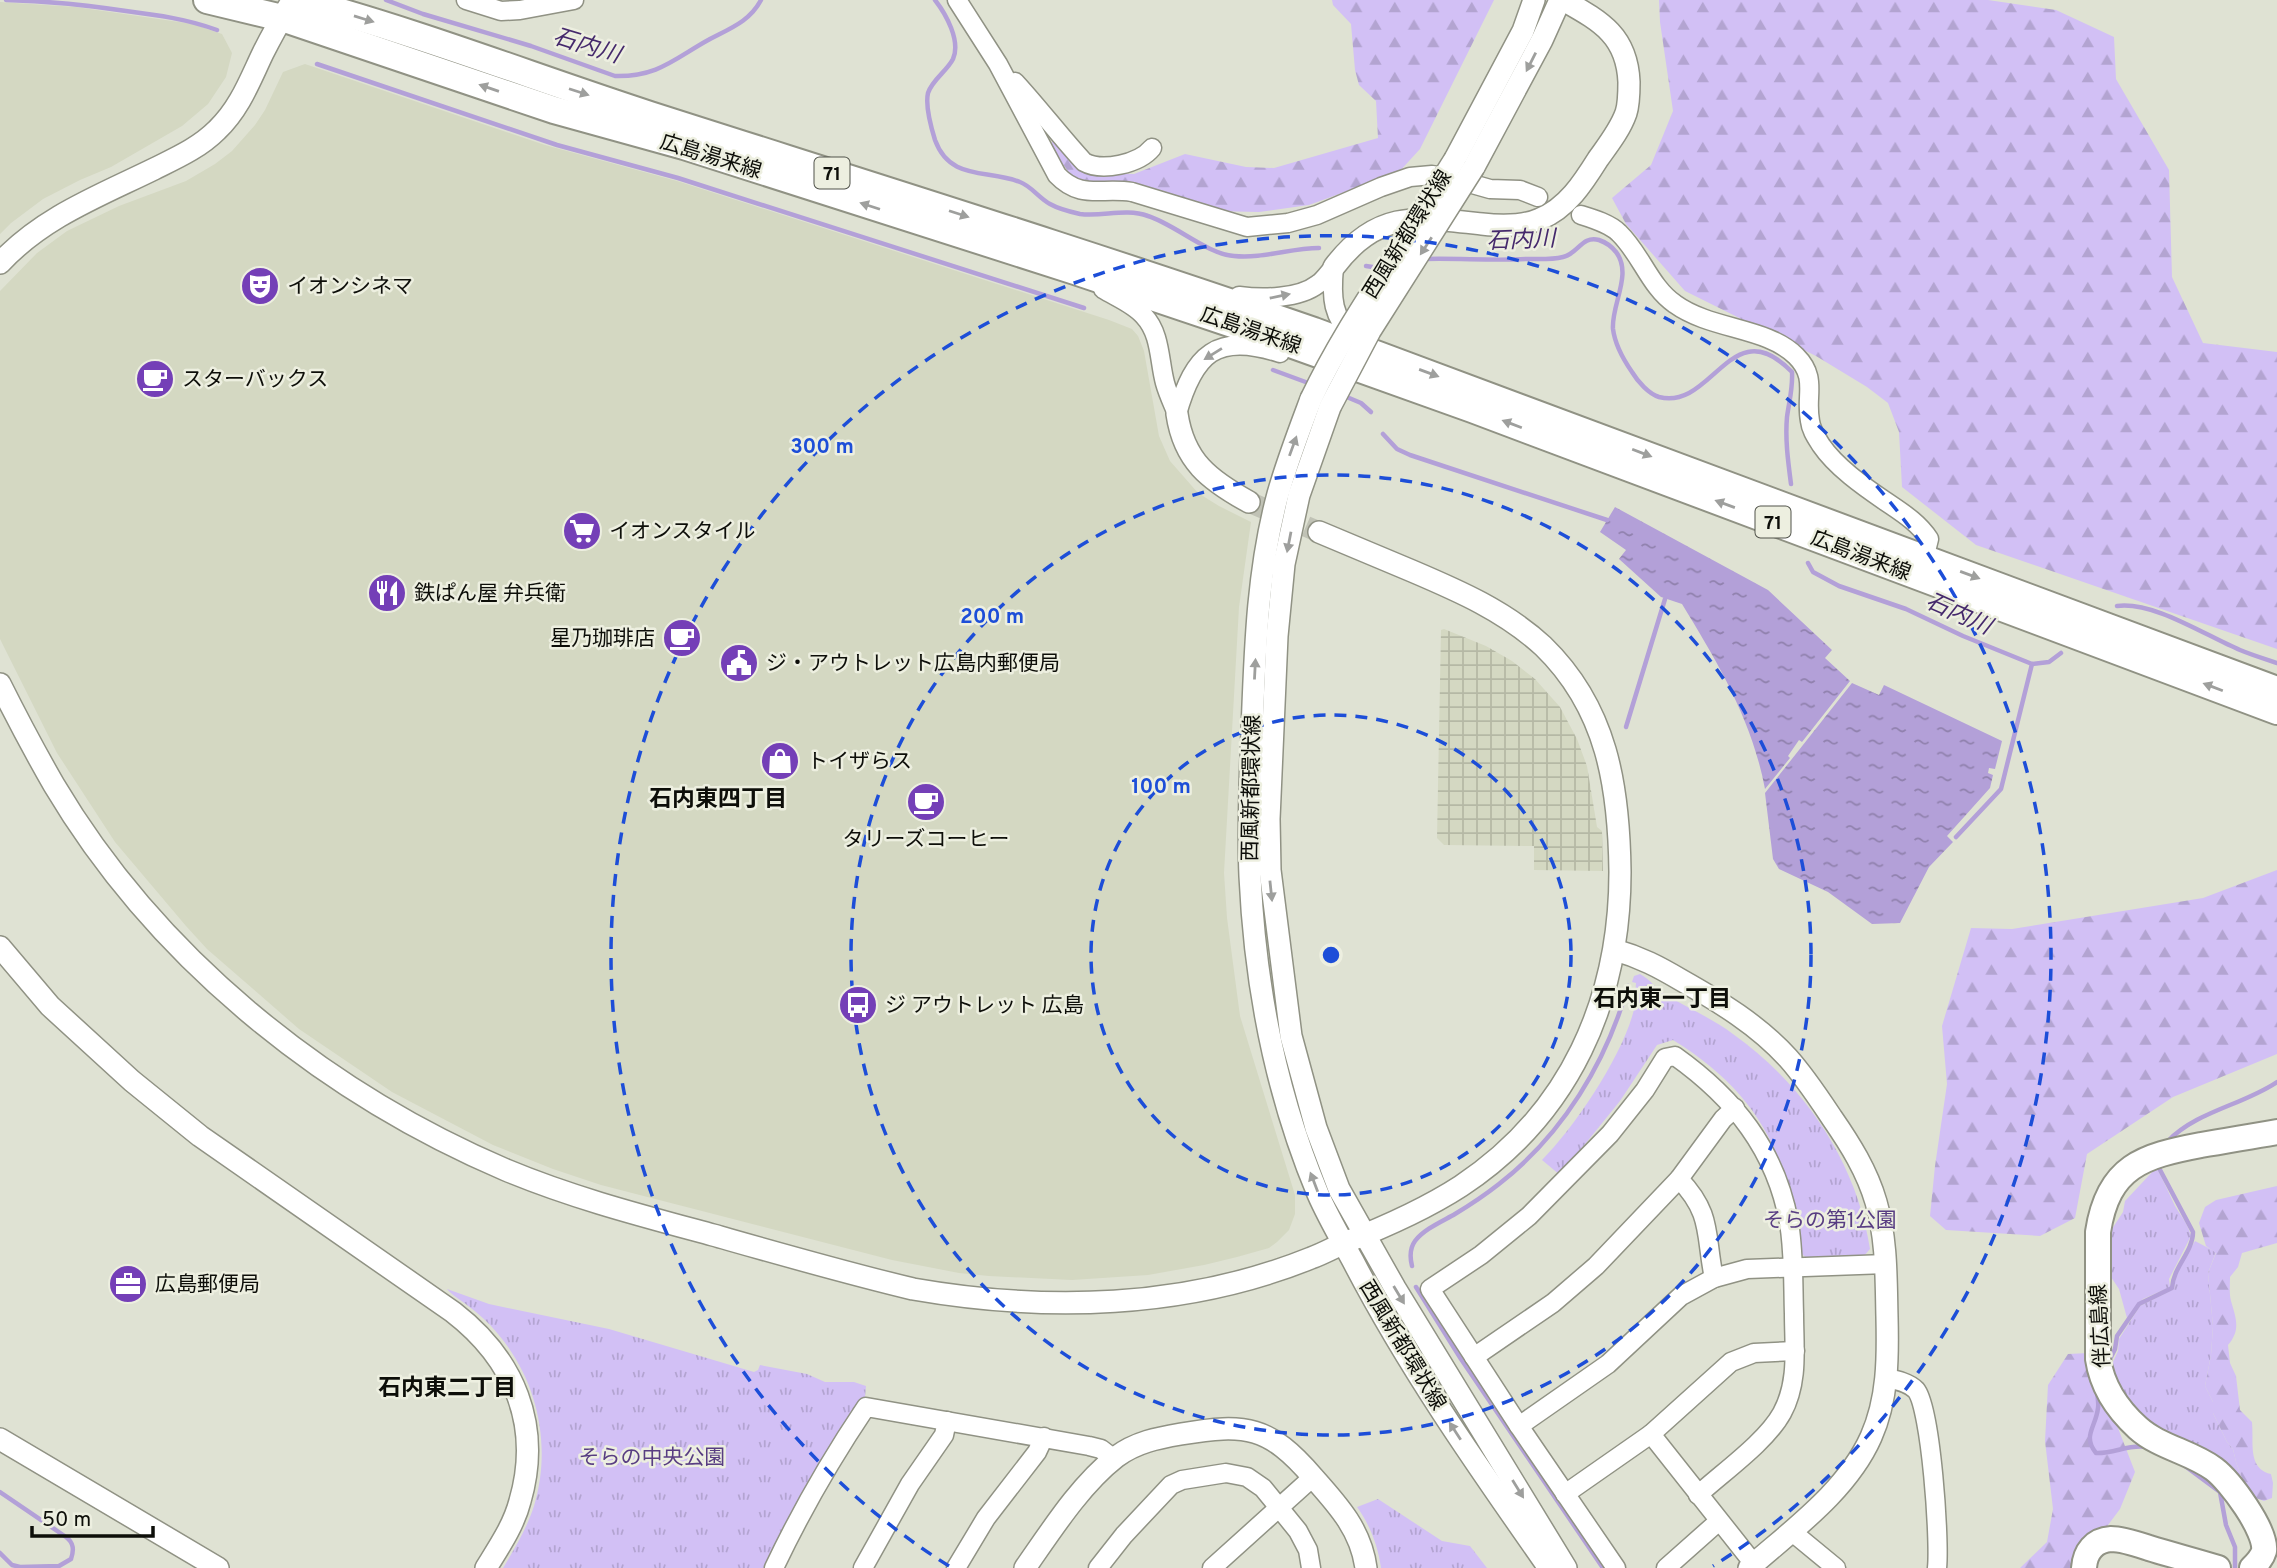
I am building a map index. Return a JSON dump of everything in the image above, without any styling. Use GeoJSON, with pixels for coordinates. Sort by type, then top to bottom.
{"type":"FeatureCollection","features":[{"type":"Feature","properties":{"kind":"main road","name":"広島湯来線"},"geometry":{"type":"LineString","coordinates":[[207,0],[291,6],[457,48],[618,104],[1189,289],[1365,349],[2277,711]]}},
{"type":"Feature","properties":{"kind":"main road","name":"広島湯来線"},"geometry":{"type":"LineString","coordinates":[[291,6],[554,110],[684,146],[1075,271],[1268,336],[1922,568],[2277,690]]}},
{"type":"Feature","properties":{"kind":"main road","name":"伴広島線"},"geometry":{"type":"LineString","coordinates":[[2252,1568],[2262,1557],[2262,1537],[2256,1524],[2222,1476],[2140,1429],[2119,1408],[2106,1387],[2098,1359],[2098,1244],[2102,1213],[2111,1192],[2121,1178],[2144,1159],[2164,1152],[2277,1132]]}},
{"type":"Feature","properties":{"kind":"main road"},"geometry":{"type":"LineString","coordinates":[[2084,1568],[2085,1558],[2091,1547],[2111,1539],[2218,1568]]}},
{"type":"Feature","properties":{"kind":"street"},"geometry":{"type":"LineString","coordinates":[[466,0],[501,11],[574,0]]}},
{"type":"Feature","properties":{"kind":"street"},"geometry":{"type":"LineString","coordinates":[[957,0],[998,64],[1057,175],[1067,186],[1079,191],[1132,192],[1247,228],[1288,223],[1317,215],[1410,177],[1432,175],[1490,190],[1520,190],[1538,197]]}},
{"type":"Feature","properties":{"kind":"street","name":"西風新都環状線"},"geometry":{"type":"LineString","coordinates":[[1465,163],[1534,0]]}},
{"type":"Feature","properties":{"kind":"street"},"geometry":{"type":"LineString","coordinates":[[1189,289],[1273,299],[1317,285],[1354,242],[1390,223],[1430,219],[1492,225],[1521,224],[1551,214],[1577,191],[1620,127],[1626,113],[1629,73],[1627,60],[1614,35],[1590,15],[1562,0]]}},
{"type":"Feature","properties":{"kind":"street","name":"西風新都環状線"},"geometry":{"type":"LineString","coordinates":[[1562,0],[1536,52],[1465,163],[1336,348],[1284,564],[1272,727],[1270,870],[1271,895],[1291,1036],[1317,1128],[1339,1189],[1395,1288],[1566,1568]]}},
{"type":"Feature","properties":{"kind":"street"},"geometry":{"type":"LineString","coordinates":[[0,263],[24,240],[55,217],[182,155],[208,139],[235,108],[291,6]]}},
{"type":"Feature","properties":{"kind":"street"},"geometry":{"type":"LineString","coordinates":[[998,64],[1040,109],[1051,127],[1090,166],[1108,166],[1138,159],[1152,148]]}},
{"type":"Feature","properties":{"kind":"street"},"geometry":{"type":"LineString","coordinates":[[1581,215],[1618,232],[1663,294],[1676,306],[1709,321],[1779,342],[1798,357],[1808,373],[1809,419],[1815,435],[1832,458],[1922,528],[1929,539],[1922,568]]}},
{"type":"Feature","properties":{"kind":"street"},"geometry":{"type":"LineString","coordinates":[[1334,267],[1331,290],[1334,310],[1349,334],[1365,349]]}},
{"type":"Feature","properties":{"kind":"street"},"geometry":{"type":"LineString","coordinates":[[1075,271],[1145,317],[1158,341],[1165,382],[1177,414],[1183,442],[1200,468],[1249,502]]}},
{"type":"Feature","properties":{"kind":"street"},"geometry":{"type":"LineString","coordinates":[[1177,414],[1186,384],[1197,365],[1218,349],[1234,345],[1266,348],[1354,377],[1420,390]]}},
{"type":"Feature","properties":{"kind":"street","name":"西風新都環状線"},"geometry":{"type":"LineString","coordinates":[[1321,403],[1293,447],[1278,495],[1264,565],[1256,636],[1249,803],[1250,873],[1256,950],[1267,1023],[1278,1071],[1308,1168],[1344,1244],[1395,1338],[1549,1568]]}},
{"type":"Feature","properties":{"kind":"street"},"geometry":{"type":"LineString","coordinates":[[0,684],[55,786],[101,854],[169,934],[217,983],[280,1037],[351,1088],[434,1136],[509,1171],[595,1203],[913,1289],[986,1300],[1074,1304],[1157,1297],[1258,1276],[1309,1259],[1414,1213],[1463,1185],[1493,1163],[1531,1126],[1564,1081],[1588,1038],[1606,988],[1615,950],[1620,887],[1617,802],[1609,758],[1601,734],[1576,686],[1543,647],[1493,609],[1463,593],[1319,532]]}},
{"type":"Feature","properties":{"kind":"street"},"geometry":{"type":"LineString","coordinates":[[0,947],[50,1006],[165,1109],[453,1312],[487,1342],[499,1358],[519,1397],[528,1451],[520,1503],[512,1523],[486,1568]]}},
{"type":"Feature","properties":{"kind":"street"},"geometry":{"type":"LineString","coordinates":[[1615,950],[1639,956],[1719,1002],[1756,1028],[1788,1058],[1833,1119],[1862,1166],[1870,1183],[1881,1223],[1886,1264],[1888,1356],[1880,1415],[1861,1457],[1839,1485],[1751,1566],[1651,1434]]}},
{"type":"Feature","properties":{"kind":"street"},"geometry":{"type":"LineString","coordinates":[[1616,1568],[1430,1289],[1481,1255],[1529,1216],[1610,1134],[1645,1090],[1665,1058],[1675,1056],[1719,1090],[1759,1142],[1781,1191],[1790,1225],[1795,1352],[1792,1385],[1786,1405],[1764,1436],[1698,1495]]}},
{"type":"Feature","properties":{"kind":"street"},"geometry":{"type":"LineString","coordinates":[[1474,1357],[1530,1320],[1575,1285],[1679,1179],[1723,1119],[1735,1108]]}},
{"type":"Feature","properties":{"kind":"street"},"geometry":{"type":"LineString","coordinates":[[1679,1179],[1696,1197],[1706,1220],[1714,1278]]}},
{"type":"Feature","properties":{"kind":"street"},"geometry":{"type":"LineString","coordinates":[[1519,1426],[1608,1364],[1681,1296],[1714,1278],[1747,1269],[1886,1264]]}},
{"type":"Feature","properties":{"kind":"street"},"geometry":{"type":"LineString","coordinates":[[1565,1494],[1651,1434],[1731,1362],[1754,1353],[1795,1352]]}},
{"type":"Feature","properties":{"kind":"street"},"geometry":{"type":"LineString","coordinates":[[1886,1378],[1910,1386],[1917,1391],[1920,1399],[1928,1436],[1939,1548],[1937,1568]]}},
{"type":"Feature","properties":{"kind":"street"},"geometry":{"type":"LineString","coordinates":[[774,1568],[818,1481],[866,1407],[1044,1437],[1101,1449],[1114,1459]]}},
{"type":"Feature","properties":{"kind":"street"},"geometry":{"type":"LineString","coordinates":[[863,1568],[911,1484],[944,1435],[947,1421]]}},
{"type":"Feature","properties":{"kind":"street"},"geometry":{"type":"LineString","coordinates":[[1025,1568],[1068,1509],[1114,1459],[1132,1447],[1159,1438],[1215,1428],[1243,1429],[1266,1436],[1285,1447],[1347,1517],[1361,1546],[1366,1568]]}},
{"type":"Feature","properties":{"kind":"street"},"geometry":{"type":"LineString","coordinates":[[956,1568],[986,1518],[1037,1452],[1044,1437]]}},
{"type":"Feature","properties":{"kind":"street"},"geometry":{"type":"LineString","coordinates":[[0,1439],[218,1568]]}},
{"type":"Feature","properties":{"kind":"street"},"geometry":{"type":"LineString","coordinates":[[1098,1568],[1124,1535],[1176,1482],[1218,1474],[1241,1475],[1256,1481],[1279,1506],[1305,1542],[1311,1568]]}},
{"type":"Feature","properties":{"kind":"street"},"geometry":{"type":"LineString","coordinates":[[1212,1568],[1314,1477]]}},
{"type":"Feature","properties":{"kind":"street"},"geometry":{"type":"LineString","coordinates":[[1666,1568],[1719,1521]]}},
{"type":"Feature","properties":{"kind":"street"},"geometry":{"type":"LineString","coordinates":[[1791,1531],[1836,1568]]}},
{"type":"Feature","properties":{"kind":"shaded area"},"geometry":{"type":"Polygon","coordinates":[[[0,2],[76,7],[193,24],[222,34],[232,53],[226,77],[208,104],[182,126],[111,167],[43,199],[0,234],[0,2]]]}},
{"type":"Feature","properties":{"kind":"shaded area"},"geometry":{"type":"Polygon","coordinates":[[[305,64],[545,145],[677,181],[1109,320],[1132,329],[1138,336],[1144,351],[1159,436],[1170,461],[1198,493],[1251,522],[1239,607],[1224,873],[1240,1016],[1295,1195],[1295,1214],[1289,1230],[1277,1242],[1269,1248],[1237,1257],[1148,1275],[1072,1280],[959,1273],[892,1260],[601,1185],[553,1169],[493,1145],[392,1092],[299,1029],[207,949],[115,842],[57,753],[0,639],[0,291],[37,253],[67,231],[119,206],[186,181],[215,164],[232,151],[255,125],[283,72],[305,64]]]}},
{"type":"Feature","properties":{"kind":"shaded area"},"geometry":{"type":"Polygon","coordinates":[[[1441,630],[1486,646],[1512,661],[1535,679],[1560,707],[1577,739],[1587,766],[1597,827],[1602,831],[1603,871],[1534,870],[1534,846],[1444,845],[1437,838],[1441,630]]]}},
{"type":"Feature","properties":{"kind":"green space"},"geometry":{"type":"Polygon","coordinates":[[[1332,0],[1494,0],[1420,149],[1399,172],[1309,205],[1259,212],[1213,211],[1075,181],[1052,149],[1052,137],[1098,173],[1134,174],[1185,154],[1246,167],[1274,168],[1378,138],[1376,101],[1359,85],[1355,70],[1351,24],[1333,5],[1332,0]]]}},
{"type":"Feature","properties":{"kind":"green space"},"geometry":{"type":"Polygon","coordinates":[[[1659,0],[1988,0],[2056,10],[2114,37],[2116,79],[2169,170],[2172,277],[2203,343],[2277,352],[2277,649],[1976,545],[1902,487],[1899,432],[1888,403],[1816,356],[1685,291],[1626,224],[1612,198],[1651,165],[1673,111],[1659,0]]]}},
{"type":"Feature","properties":{"kind":"green space"},"geometry":{"type":"Polygon","coordinates":[[[2277,870],[2277,1054],[2173,1097],[2087,1154],[2075,1218],[2040,1236],[1946,1230],[1930,1216],[1947,1084],[1942,1026],[1971,928],[2012,929],[2203,898],[2277,870]]]}},
{"type":"Feature","properties":{"kind":"green space","name":"そらの第1公園"},"geometry":{"type":"Polygon","coordinates":[[[1640,974],[1664,994],[1733,1034],[1759,1054],[1804,1101],[1840,1156],[1853,1186],[1870,1249],[1863,1257],[1808,1259],[1798,1251],[1787,1185],[1777,1155],[1764,1129],[1727,1081],[1673,1040],[1657,1045],[1620,1101],[1560,1175],[1542,1160],[1584,1109],[1610,1066],[1630,1024],[1635,1005],[1636,983],[1632,982],[1634,976],[1640,974]]]}},
{"type":"Feature","properties":{"kind":"green space"},"geometry":{"type":"Polygon","coordinates":[[[2155,1169],[2191,1236],[2169,1279],[2170,1287],[2143,1299],[2127,1318],[2119,1289],[2107,1271],[2107,1254],[2111,1248],[2112,1229],[2123,1212],[2125,1201],[2155,1169]]]}},
{"type":"Feature","properties":{"kind":"green space"},"geometry":{"type":"Polygon","coordinates":[[[2277,1186],[2277,1243],[2242,1253],[2238,1267],[2230,1277],[2230,1298],[2236,1324],[2235,1334],[2228,1345],[2230,1363],[2236,1376],[2240,1410],[2252,1422],[2255,1460],[2263,1471],[2271,1474],[2272,1498],[2264,1501],[2253,1497],[2245,1486],[2233,1449],[2213,1413],[2213,1402],[2205,1386],[2213,1326],[2208,1273],[2216,1253],[2206,1246],[2199,1223],[2205,1207],[2216,1200],[2277,1186]]]}},
{"type":"Feature","properties":{"kind":"green space"},"geometry":{"type":"Polygon","coordinates":[[[2195,1241],[2216,1252],[2208,1273],[2213,1326],[2205,1386],[2213,1402],[2213,1413],[2233,1449],[2245,1486],[2150,1428],[2107,1375],[2118,1351],[2119,1339],[2140,1306],[2174,1289],[2176,1275],[2195,1241]]]}},
{"type":"Feature","properties":{"kind":"green space","name":"そらの中央公園"},"geometry":{"type":"Polygon","coordinates":[[[447,1289],[489,1304],[609,1329],[754,1372],[760,1365],[807,1374],[825,1382],[854,1382],[866,1386],[865,1397],[769,1568],[503,1568],[534,1506],[542,1460],[538,1415],[532,1393],[512,1352],[487,1322],[447,1289]]]}},
{"type":"Feature","properties":{"kind":"green space"},"geometry":{"type":"Polygon","coordinates":[[[2089,1353],[2135,1472],[2120,1509],[2076,1568],[2020,1568],[2047,1542],[2053,1509],[2045,1441],[2048,1385],[2068,1354],[2089,1353]]]}},
{"type":"Feature","properties":{"kind":"green space"},"geometry":{"type":"Polygon","coordinates":[[[1378,1499],[1442,1541],[1470,1546],[1487,1568],[1381,1568],[1373,1536],[1357,1507],[1378,1499]]]}},
{"type":"Feature","properties":{"kind":"water"},"geometry":{"type":"Polygon","coordinates":[[[1615,507],[1768,590],[1832,650],[1825,658],[1850,681],[1802,742],[1799,740],[1788,756],[1790,758],[1765,789],[1743,716],[1721,670],[1682,604],[1661,597],[1619,559],[1626,550],[1600,532],[1615,507]]]}},
{"type":"Feature","properties":{"kind":"water"},"geometry":{"type":"Polygon","coordinates":[[[1852,683],[1879,695],[1884,685],[2002,741],[1995,769],[1989,768],[1988,773],[1993,775],[1990,788],[1947,836],[1953,842],[1929,867],[1900,923],[1872,924],[1828,892],[1779,869],[1773,859],[1765,793],[1852,683]]]}},
{"type":"Feature","properties":{"kind":"waterway"},"geometry":{"type":"LineString","coordinates":[[6,0],[149,14],[217,30]]}},
{"type":"Feature","properties":{"kind":"waterway","name":"石内川"},"geometry":{"type":"LineString","coordinates":[[386,0],[615,76],[643,73],[666,65],[739,23],[761,0]]}},
{"type":"Feature","properties":{"kind":"waterway","name":"石内川"},"geometry":{"type":"LineString","coordinates":[[935,0],[951,28],[955,52],[953,59],[930,88],[927,104],[935,140],[950,162],[971,172],[1020,182],[1050,204],[1072,212],[1089,215],[1131,213],[1148,216],[1224,254],[1255,256],[1319,248]]}},
{"type":"Feature","properties":{"kind":"waterway"},"geometry":{"type":"LineString","coordinates":[[317,64],[557,145],[678,178],[1084,308]]}},
{"type":"Feature","properties":{"kind":"waterway","name":"石内川"},"geometry":{"type":"LineString","coordinates":[[1425,259],[1554,259],[1568,255],[1588,240],[1606,243],[1616,252],[1622,270],[1613,320],[1616,341],[1634,376],[1651,393],[1659,397],[1678,397],[1694,390],[1737,356],[1753,351],[1771,356],[1792,372],[1786,434],[1791,484]]}},
{"type":"Feature","properties":{"kind":"waterway","name":"石内川"},"geometry":{"type":"LineString","coordinates":[[1366,266],[1379,268]]}},
{"type":"Feature","properties":{"kind":"waterway"},"geometry":{"type":"LineString","coordinates":[[1273,370],[1311,384]]}},
{"type":"Feature","properties":{"kind":"waterway"},"geometry":{"type":"LineString","coordinates":[[1342,395],[1361,403],[1371,412]]}},
{"type":"Feature","properties":{"kind":"waterway"},"geometry":{"type":"LineString","coordinates":[[1383,434],[1397,449],[1410,455],[1607,520]]}},
{"type":"Feature","properties":{"kind":"waterway","name":"石内川"},"geometry":{"type":"LineString","coordinates":[[1808,563],[1813,572],[1839,586],[1906,609],[2032,664],[2049,662],[2061,653]]}},
{"type":"Feature","properties":{"kind":"waterway"},"geometry":{"type":"LineString","coordinates":[[1626,727],[1665,599]]}},
{"type":"Feature","properties":{"kind":"waterway","name":"石内川"},"geometry":{"type":"LineString","coordinates":[[2117,606],[2132,606],[2163,614],[2240,650],[2277,663]]}},
{"type":"Feature","properties":{"kind":"waterway"},"geometry":{"type":"LineString","coordinates":[[1956,837],[2001,789],[2032,664]]}},
{"type":"Feature","properties":{"kind":"waterway"},"geometry":{"type":"LineString","coordinates":[[1412,1266],[1411,1250],[1419,1237],[1499,1184],[1543,1143],[1562,1120],[1608,1042],[1628,986]]}},
{"type":"Feature","properties":{"kind":"waterway"},"geometry":{"type":"LineString","coordinates":[[2168,1141],[2192,1122],[2277,1082]]}},
{"type":"Feature","properties":{"kind":"waterway"},"geometry":{"type":"LineString","coordinates":[[2111,1357],[2117,1336],[2139,1304],[2172,1288],[2192,1239],[2193,1232],[2159,1168],[2160,1163]]}},
{"type":"Feature","properties":{"kind":"waterway"},"geometry":{"type":"LineString","coordinates":[[1416,1287],[1461,1359],[1603,1568]]}},
{"type":"Feature","properties":{"kind":"waterway"},"geometry":{"type":"LineString","coordinates":[[2097,1390],[2097,1415],[2090,1436],[2096,1453],[2146,1447]]}},
{"type":"Feature","properties":{"kind":"waterway"},"geometry":{"type":"LineString","coordinates":[[2185,1466],[2220,1492],[2226,1525],[2235,1547],[2235,1568]]}},
{"type":"Feature","properties":{"kind":"waterway"},"geometry":{"type":"LineString","coordinates":[[0,1492],[66,1537],[73,1550],[71,1559],[59,1566],[20,1567],[12,1565],[0,1553]]}},
{"type":"Feature","properties":{"kind":"tunnel"},"geometry":{"type":"LineString","coordinates":[[1249,502],[1319,532]]}},
{"type":"Feature","properties":{"kind":"place","name":"イオンシネマ"},"geometry":{"type":"Point","coordinates":[260,286]}},
{"type":"Feature","properties":{"kind":"place","name":"スターバックス"},"geometry":{"type":"Point","coordinates":[155,379]}},
{"type":"Feature","properties":{"kind":"place","name":"イオンスタイル"},"geometry":{"type":"Point","coordinates":[582,531]}},
{"type":"Feature","properties":{"kind":"place","name":"鉄ぱん屋 弁兵衛"},"geometry":{"type":"Point","coordinates":[387,593]}},
{"type":"Feature","properties":{"kind":"place","name":"星乃珈琲店"},"geometry":{"type":"Point","coordinates":[682,638]}},
{"type":"Feature","properties":{"kind":"place","name":"ジ・アウトレット広島内郵便局"},"geometry":{"type":"Point","coordinates":[739,663]}},
{"type":"Feature","properties":{"kind":"place","name":"トイザらス"},"geometry":{"type":"Point","coordinates":[780,761]}},
{"type":"Feature","properties":{"kind":"place","name":"タリーズコーヒー"},"geometry":{"type":"Point","coordinates":[926,802]}},
{"type":"Feature","properties":{"kind":"place","name":"ジ アウトレット 広島"},"geometry":{"type":"Point","coordinates":[858,1005]}},
{"type":"Feature","properties":{"kind":"place","name":"広島郵便局"},"geometry":{"type":"Point","coordinates":[128,1284]}},
{"type":"Feature","properties":{"kind":"district","name":"石内東四丁目"},"geometry":{"type":"Point","coordinates":[718,798]}},
{"type":"Feature","properties":{"kind":"district","name":"石内東一丁目"},"geometry":{"type":"Point","coordinates":[1662,998]}},
{"type":"Feature","properties":{"kind":"district","name":"石内東二丁目"},"geometry":{"type":"Point","coordinates":[447,1387]}}]}
